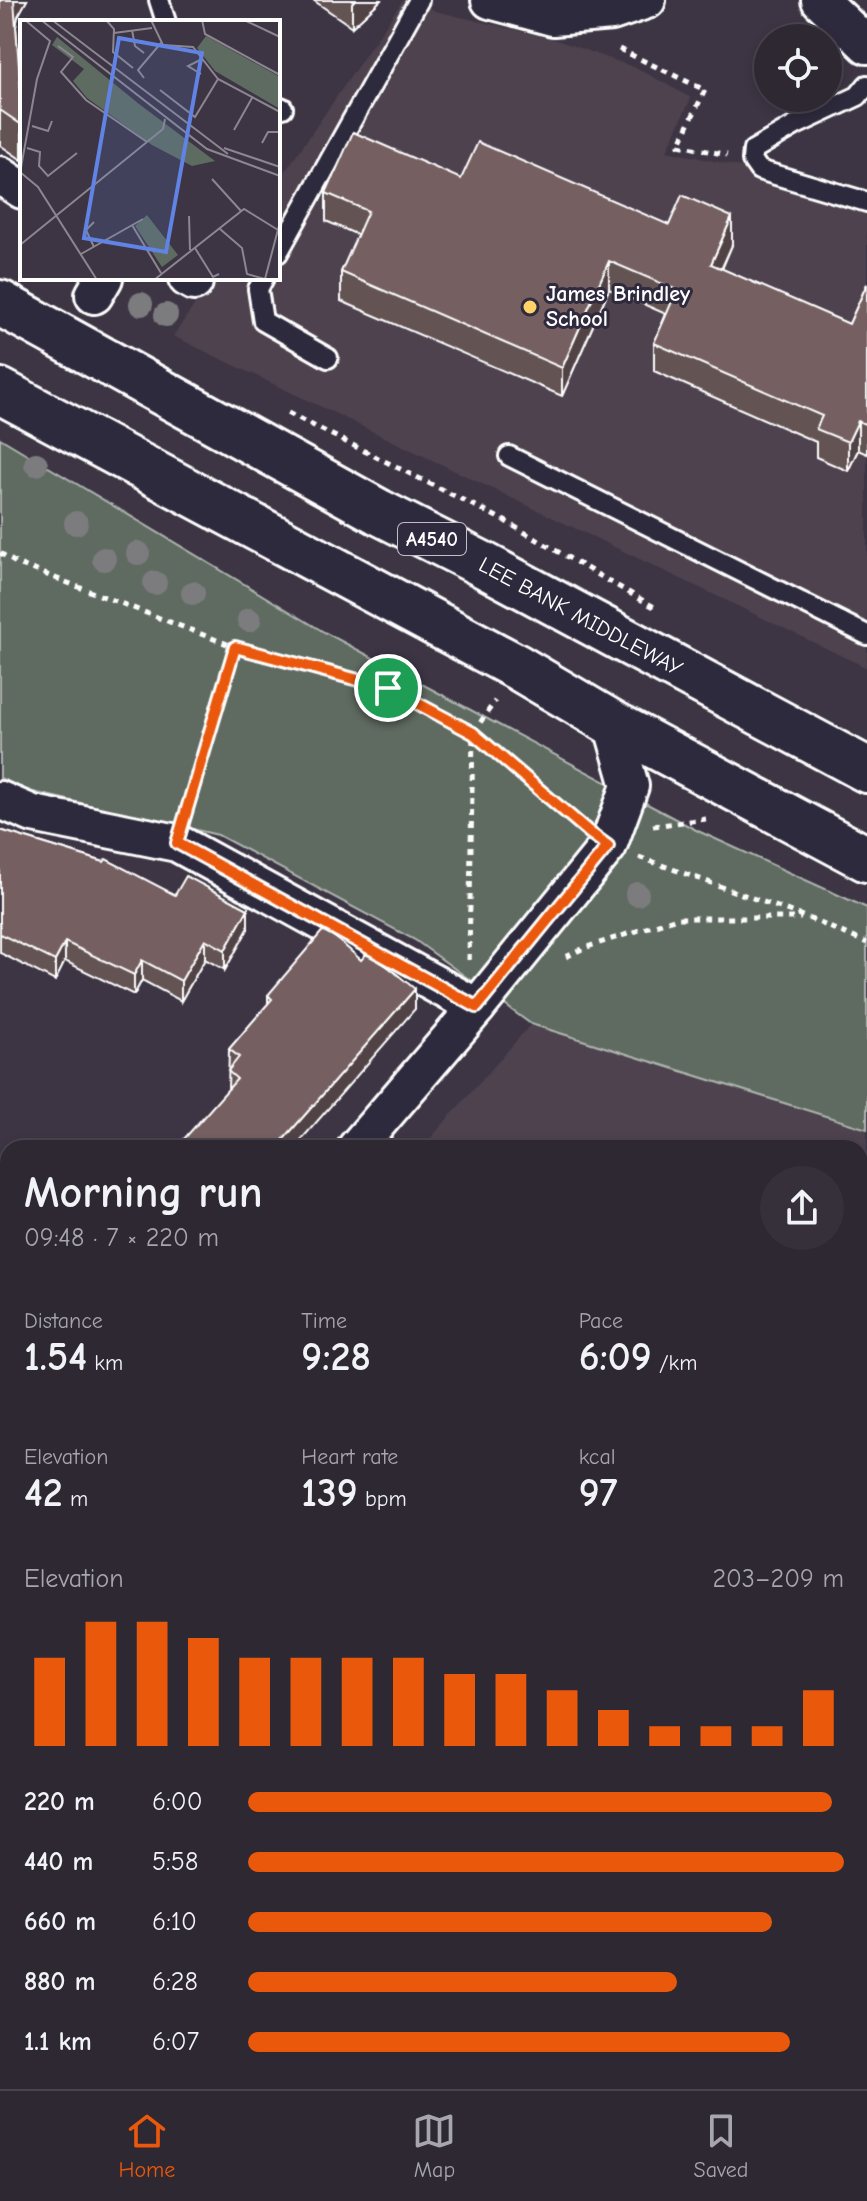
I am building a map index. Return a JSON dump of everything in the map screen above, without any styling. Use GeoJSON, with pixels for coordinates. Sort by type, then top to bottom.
{"type":"FeatureCollection","features":[{"type":"Feature","properties":{"kind":"highway","name":"LEE BANK MIDDLEWAY"},"geometry":{"type":"LineString","coordinates":[[0,303],[379,512],[867,770]]}},
{"type":"Feature","properties":{"kind":"highway"},"geometry":{"type":"LineString","coordinates":[[0,391],[517,667],[612,723],[867,859]]}},
{"type":"Feature","properties":{"kind":"street"},"geometry":{"type":"LineString","coordinates":[[490,0],[553,17],[612,12],[647,0]]}},
{"type":"Feature","properties":{"kind":"street"},"geometry":{"type":"LineString","coordinates":[[820,0],[867,45]]}},
{"type":"Feature","properties":{"kind":"street"},"geometry":{"type":"LineString","coordinates":[[0,175],[20,189]]}},
{"type":"Feature","properties":{"kind":"street"},"geometry":{"type":"LineString","coordinates":[[363,1140],[477,1007],[608,846],[630,786],[612,723]]}},
{"type":"Feature","properties":{"kind":"street"},"geometry":{"type":"LineString","coordinates":[[0,800],[33,814],[177,843],[477,1007]]}},
{"type":"Feature","properties":{"kind":"lane"},"geometry":{"type":"LineString","coordinates":[[159,0],[165,20]]}},
{"type":"Feature","properties":{"kind":"lane"},"geometry":{"type":"LineString","coordinates":[[280,249],[419,0]]}},
{"type":"Feature","properties":{"kind":"lane"},"geometry":{"type":"LineString","coordinates":[[867,85],[858,96],[796,125],[753,150],[752,160],[759,170],[867,202]]}},
{"type":"Feature","properties":{"kind":"lane"},"geometry":{"type":"LineString","coordinates":[[263,280],[258,289],[263,321],[328,358]]}},
{"type":"Feature","properties":{"kind":"lane"},"geometry":{"type":"LineString","coordinates":[[509,456],[867,635]]}},
{"type":"Feature","properties":{"kind":"path"},"geometry":{"type":"LineString","coordinates":[[608,44],[705,90],[679,145],[752,160]]}},
{"type":"Feature","properties":{"kind":"path"},"geometry":{"type":"LineString","coordinates":[[0,553],[16,563],[235,647],[388,688],[473,733],[608,846],[808,918],[867,943]]}},
{"type":"Feature","properties":{"kind":"path"},"geometry":{"type":"LineString","coordinates":[[177,843],[235,647]]}},
{"type":"Feature","properties":{"kind":"path"},"geometry":{"type":"LineString","coordinates":[[473,733],[469,970],[477,1007]]}},
{"type":"Feature","properties":{"kind":"path"},"geometry":{"type":"LineString","coordinates":[[557,962],[584,948],[677,918],[808,918]]}},
{"type":"Feature","properties":{"kind":"shaded area","name":"James Brindley School"},"geometry":{"type":"Polygon","coordinates":[[[403,0],[417,0],[435,11],[554,39],[639,69],[691,98],[667,151],[751,169],[867,210],[867,668],[173,336],[212,280],[280,280],[280,179],[403,0]]]}},
{"type":"Feature","properties":{"kind":"shaded area"},"geometry":{"type":"Polygon","coordinates":[[[531,1024],[867,1129],[867,1140],[429,1140],[531,1024]]]}},
{"type":"Feature","properties":{"kind":"green space"},"geometry":{"type":"Polygon","coordinates":[[[0,438],[324,632],[698,831],[867,908],[867,1129],[531,1024],[415,940],[218,835],[29,791],[0,778],[0,438]]]}},
{"type":"Feature","properties":{"kind":"building"},"geometry":{"type":"Polygon","coordinates":[[[0,0],[14,0],[20,124],[0,110],[0,0]]]}},
{"type":"Feature","properties":{"kind":"building"},"geometry":{"type":"Polygon","coordinates":[[[353,132],[461,179],[478,142],[669,225],[682,195],[732,217],[711,264],[849,324],[867,284],[867,425],[858,421],[848,442],[816,429],[822,416],[654,343],[677,290],[609,261],[562,368],[341,272],[368,211],[326,193],[353,132]]]}},
{"type":"Feature","properties":{"kind":"building"},"geometry":{"type":"Polygon","coordinates":[[[0,830],[104,862],[106,859],[175,895],[186,876],[248,909],[225,950],[205,939],[181,981],[142,960],[134,975],[65,942],[55,961],[0,934],[0,830]]]}},
{"type":"Feature","properties":{"kind":"building"},"geometry":{"type":"Polygon","coordinates":[[[325,928],[361,960],[369,951],[415,989],[283,1140],[183,1140],[237,1079],[228,1071],[239,1057],[229,1049],[272,999],[268,995],[325,928]]]}},
{"type":"Feature","properties":{"kind":"place","name":"James Brindley School"},"geometry":{"type":"Point","coordinates":[530,307]}},
{"type":"Feature","properties":{"kind":"route"},"geometry":{"type":"LineString","coordinates":[[235,647],[388,688],[473,733],[608,846],[477,1007],[177,843],[235,647]]}}]}
